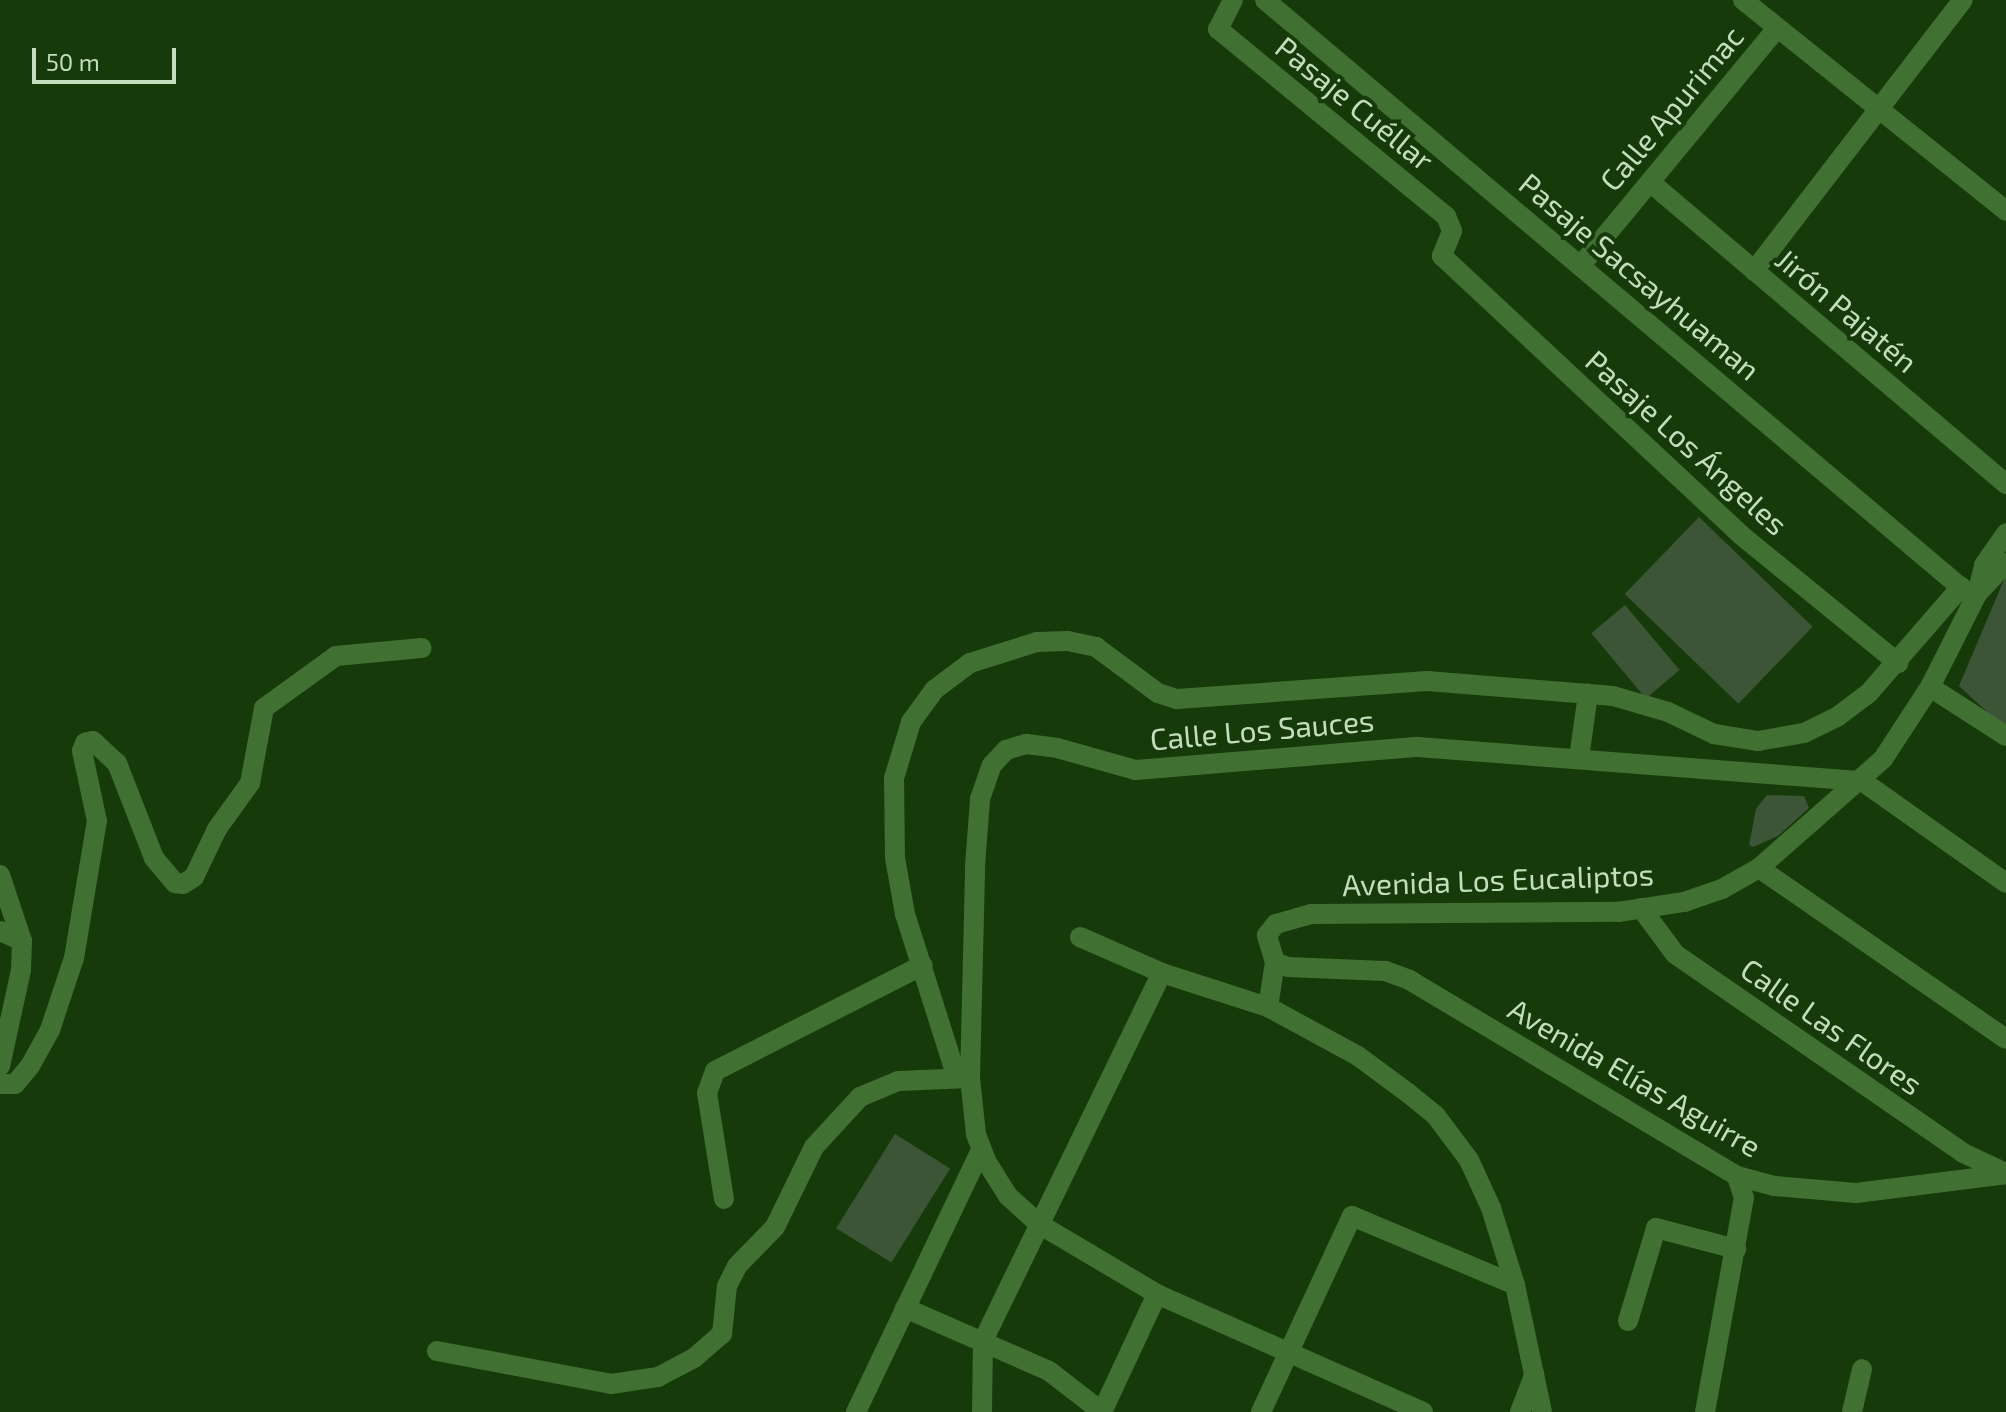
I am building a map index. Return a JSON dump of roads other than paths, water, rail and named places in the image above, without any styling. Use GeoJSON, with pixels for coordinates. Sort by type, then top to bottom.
{"type":"FeatureCollection","features":[{"type":"Feature","properties":{"kind":"street","name":"Pasaje Cuéllar"},"geometry":{"type":"LineString","coordinates":[[1233,0],[1218,29],[1446,216],[1452,231],[1442,256]]}},
{"type":"Feature","properties":{"kind":"street","name":"Pasaje Sacsayhuaman"},"geometry":{"type":"LineString","coordinates":[[1265,0],[1971,593]]}},
{"type":"Feature","properties":{"kind":"street"},"geometry":{"type":"LineString","coordinates":[[1743,0],[2006,211]]}},
{"type":"Feature","properties":{"kind":"street"},"geometry":{"type":"LineString","coordinates":[[1754,271],[1963,0]]}},
{"type":"Feature","properties":{"kind":"street","name":"Calle Apurimac"},"geometry":{"type":"LineString","coordinates":[[1582,264],[1777,28]]}},
{"type":"Feature","properties":{"kind":"street","name":"Jirón Pajatén"},"geometry":{"type":"LineString","coordinates":[[1650,182],[2006,484]]}},
{"type":"Feature","properties":{"kind":"street","name":"Pasaje Los Ángeles"},"geometry":{"type":"LineString","coordinates":[[1442,256],[1741,535],[1898,663]]}},
{"type":"Feature","properties":{"kind":"street"},"geometry":{"type":"LineString","coordinates":[[1971,593],[1984,565],[2006,533]]}},
{"type":"Feature","properties":{"kind":"street"},"geometry":{"type":"LineString","coordinates":[[1423,1412],[1157,1294],[1039,1224],[1008,1196],[981,1150],[964,1078],[905,914],[895,858],[894,778],[911,722],[934,690],[970,663],[1037,642],[1068,641],[1096,647],[1158,693],[1177,699],[1427,681],[1588,694],[1668,712],[1714,734],[1758,741],[1804,733],[1837,717],[2006,563]]}},
{"type":"Feature","properties":{"kind":"street","name":"Avenida Los Eucaliptos"},"geometry":{"type":"LineString","coordinates":[[1275,962],[1267,935],[1276,924],[1311,914],[1641,908],[1710,893],[1759,868],[1862,781],[1910,724],[1930,687],[1971,593]]}},
{"type":"Feature","properties":{"kind":"street"},"geometry":{"type":"LineString","coordinates":[[0,1084],[15,1084],[30,1066],[50,1030],[74,958],[97,821],[82,751],[85,743],[93,741],[117,763],[154,858],[175,883],[183,884],[194,877],[217,829],[250,783],[264,708],[336,656],[422,648]]}},
{"type":"Feature","properties":{"kind":"street"},"geometry":{"type":"LineString","coordinates":[[1930,687],[2006,736]]}},
{"type":"Feature","properties":{"kind":"street"},"geometry":{"type":"LineString","coordinates":[[1579,758],[1588,694]]}},
{"type":"Feature","properties":{"kind":"street","name":"Calle Los Sauces"},"geometry":{"type":"LineString","coordinates":[[964,1078],[980,799],[992,765],[1006,750],[1026,744],[1057,748],[1136,770],[1370,747],[1579,758],[1862,781]]}},
{"type":"Feature","properties":{"kind":"street"},"geometry":{"type":"LineString","coordinates":[[1862,781],[2006,883]]}},
{"type":"Feature","properties":{"kind":"street"},"geometry":{"type":"LineString","coordinates":[[1759,868],[2006,1039]]}},
{"type":"Feature","properties":{"kind":"street"},"geometry":{"type":"LineString","coordinates":[[0,875],[22,941],[21,970],[0,1066]]}},
{"type":"Feature","properties":{"kind":"street","name":"Calle Las Flores"},"geometry":{"type":"LineString","coordinates":[[1641,908],[1675,954],[1963,1153],[2006,1174]]}},
{"type":"Feature","properties":{"kind":"street"},"geometry":{"type":"LineString","coordinates":[[0,931],[22,941]]}},
{"type":"Feature","properties":{"kind":"street"},"geometry":{"type":"LineString","coordinates":[[1080,937],[1162,973],[1268,1007],[1358,1056],[1436,1116],[1480,1184],[1515,1285],[1536,1370],[1542,1412]]}},
{"type":"Feature","properties":{"kind":"street"},"geometry":{"type":"LineString","coordinates":[[1268,1007],[1275,962]]}},
{"type":"Feature","properties":{"kind":"street","name":"Avenida Elías Aguirre"},"geometry":{"type":"LineString","coordinates":[[1275,962],[1288,967],[1385,971],[1410,980],[1737,1176],[1775,1186],[1856,1193],[2006,1174]]}},
{"type":"Feature","properties":{"kind":"street"},"geometry":{"type":"LineString","coordinates":[[724,1199],[707,1093],[715,1071],[923,965]]}},
{"type":"Feature","properties":{"kind":"street"},"geometry":{"type":"LineString","coordinates":[[982,1412],[983,1341],[1162,973]]}},
{"type":"Feature","properties":{"kind":"street"},"geometry":{"type":"LineString","coordinates":[[437,1351],[611,1384],[658,1377],[694,1358],[722,1334],[727,1286],[737,1266],[775,1227],[814,1147],[838,1118],[877,1085],[964,1078]]}},
{"type":"Feature","properties":{"kind":"street"},"geometry":{"type":"LineString","coordinates":[[856,1412],[981,1150]]}},
{"type":"Feature","properties":{"kind":"street"},"geometry":{"type":"LineString","coordinates":[[1705,1412],[1744,1198],[1737,1176]]}},
{"type":"Feature","properties":{"kind":"street"},"geometry":{"type":"LineString","coordinates":[[1261,1412],[1352,1216],[1515,1285]]}},
{"type":"Feature","properties":{"kind":"street"},"geometry":{"type":"LineString","coordinates":[[1628,1321],[1656,1228],[1736,1249]]}},
{"type":"Feature","properties":{"kind":"street"},"geometry":{"type":"LineString","coordinates":[[905,1308],[1049,1371],[1102,1412],[1157,1294]]}},
{"type":"Feature","properties":{"kind":"street"},"geometry":{"type":"LineString","coordinates":[[1852,1412],[1862,1369]]}},
{"type":"Feature","properties":{"kind":"street"},"geometry":{"type":"LineString","coordinates":[[1520,1412],[1536,1370]]}}]}
